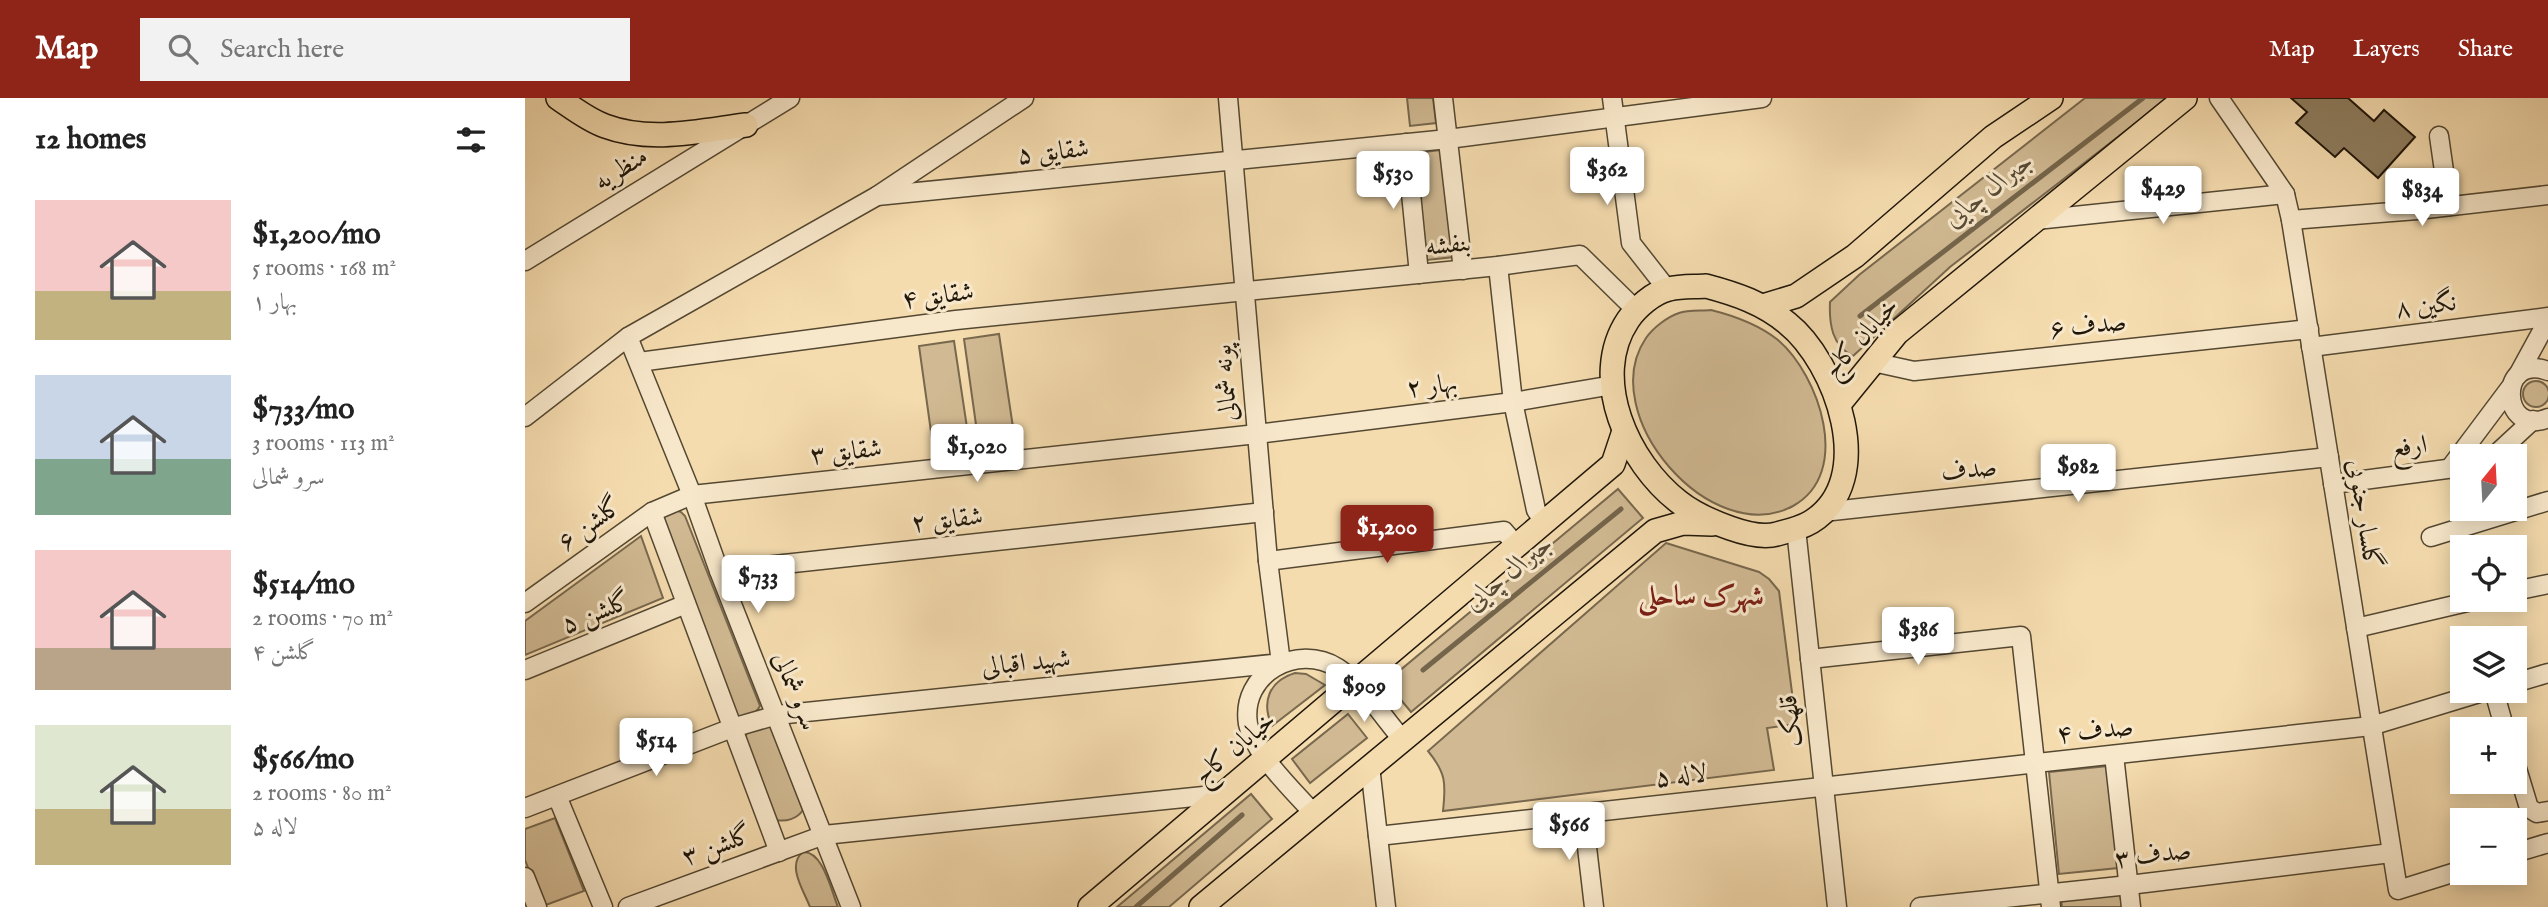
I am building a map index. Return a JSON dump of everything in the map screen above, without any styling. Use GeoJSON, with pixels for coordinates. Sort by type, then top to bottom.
{"type":"FeatureCollection","features":[{"type":"Feature","properties":{"kind":"main road","name":"منظریه"},"geometry":{"type":"LineString","coordinates":[[558,98],[604,126],[625,132],[653,135],[746,125]]}},
{"type":"Feature","properties":{"kind":"main road"},"geometry":{"type":"LineString","coordinates":[[1762,306],[1796,296],[1855,256],[1993,137],[2051,98]]}},
{"type":"Feature","properties":{"kind":"main road","name":"خیابان کاج"},"geometry":{"type":"LineString","coordinates":[[1840,403],[1897,332],[2185,98]]}},
{"type":"Feature","properties":{"kind":"main road"},"geometry":{"type":"LineString","coordinates":[[1706,286],[1735,293],[1762,306],[1789,324],[1811,347],[1828,374],[1840,403],[1845,437],[1844,470],[1837,492],[1823,512],[1796,529],[1769,536],[1738,531],[1718,524],[1679,502],[1647,470],[1625,431],[1613,386],[1612,364],[1618,334],[1635,309],[1667,289],[1706,286]]}},
{"type":"Feature","properties":{"kind":"main road","name":"خیابان کاج"},"geometry":{"type":"LineString","coordinates":[[1090,907],[1613,464],[1625,431]]}},
{"type":"Feature","properties":{"kind":"main road"},"geometry":{"type":"LineString","coordinates":[[1201,907],[1655,531],[1683,523],[1718,524]]}},
{"type":"Feature","properties":{"kind":"street","name":"منظریه"},"geometry":{"type":"LineString","coordinates":[[525,261],[790,98]]}},
{"type":"Feature","properties":{"kind":"street"},"geometry":{"type":"LineString","coordinates":[[525,417],[628,337],[877,196],[1024,98]]}},
{"type":"Feature","properties":{"kind":"street","name":"پونه شمالی"},"geometry":{"type":"LineString","coordinates":[[1228,98],[1268,561],[1281,663]]}},
{"type":"Feature","properties":{"kind":"street"},"geometry":{"type":"LineString","coordinates":[[1443,98],[1463,270]]}},
{"type":"Feature","properties":{"kind":"street"},"geometry":{"type":"LineString","coordinates":[[1612,98],[1631,243],[1667,289]]}},
{"type":"Feature","properties":{"kind":"street","name":"شقایق ۵"},"geometry":{"type":"LineString","coordinates":[[877,196],[1448,139],[1762,98]]}},
{"type":"Feature","properties":{"kind":"street","name":"گلسار جنوبی"},"geometry":{"type":"LineString","coordinates":[[2219,98],[2285,194],[2291,220],[2399,899],[2450,876]]}},
{"type":"Feature","properties":{"kind":"street"},"geometry":{"type":"LineString","coordinates":[[2439,136],[2449,206]]}},
{"type":"Feature","properties":{"kind":"street"},"geometry":{"type":"LineString","coordinates":[[1406,143],[1419,274]]}},
{"type":"Feature","properties":{"kind":"street"},"geometry":{"type":"LineString","coordinates":[[2036,219],[2285,194]]}},
{"type":"Feature","properties":{"kind":"street"},"geometry":{"type":"LineString","coordinates":[[2291,220],[2548,195]]}},
{"type":"Feature","properties":{"kind":"street","name":"بنفشه"},"geometry":{"type":"LineString","coordinates":[[1244,291],[1463,270],[1580,255],[1635,309]]}},
{"type":"Feature","properties":{"kind":"street"},"geometry":{"type":"LineString","coordinates":[[1497,266],[1513,402],[1536,510],[1544,522]]}},
{"type":"Feature","properties":{"kind":"street","name":"شقایق ۴"},"geometry":{"type":"LineString","coordinates":[[639,362],[956,320],[1244,291]]}},
{"type":"Feature","properties":{"kind":"street"},"geometry":{"type":"LineString","coordinates":[[2472,444],[2514,382],[2548,319]]}},
{"type":"Feature","properties":{"kind":"street","name":"نگین ۸"},"geometry":{"type":"LineString","coordinates":[[2310,338],[2548,319]]}},
{"type":"Feature","properties":{"kind":"street","name":"سرو شمالی"},"geometry":{"type":"LineString","coordinates":[[628,337],[851,907]]}},
{"type":"Feature","properties":{"kind":"street","name":"صدف ۶"},"geometry":{"type":"LineString","coordinates":[[1873,362],[1914,371],[2310,338]]}},
{"type":"Feature","properties":{"kind":"street"},"geometry":{"type":"LineString","coordinates":[[2541,419],[2525,418],[2512,405],[2514,382],[2528,369],[2548,371]]}},
{"type":"Feature","properties":{"kind":"street","name":"بهار ۲"},"geometry":{"type":"LineString","coordinates":[[1257,434],[1513,402],[1613,386]]}},
{"type":"Feature","properties":{"kind":"street"},"geometry":{"type":"LineString","coordinates":[[2509,444],[2541,419]]}},
{"type":"Feature","properties":{"kind":"street","name":"شقایق ۳"},"geometry":{"type":"LineString","coordinates":[[652,512],[692,495],[1257,434]]}},
{"type":"Feature","properties":{"kind":"street","name":"صدف"},"geometry":{"type":"LineString","coordinates":[[1823,512],[2329,457]]}},
{"type":"Feature","properties":{"kind":"street","name":"ارفع"},"geometry":{"type":"LineString","coordinates":[[2333,484],[2450,469]]}},
{"type":"Feature","properties":{"kind":"street"},"geometry":{"type":"LineString","coordinates":[[2431,537],[2548,501]]}},
{"type":"Feature","properties":{"kind":"street"},"geometry":{"type":"LineString","coordinates":[[652,512],[779,852]]}},
{"type":"Feature","properties":{"kind":"street","name":"گلشن ۶"},"geometry":{"type":"LineString","coordinates":[[525,603],[652,512]]}},
{"type":"Feature","properties":{"kind":"street","name":"شقایق ۲"},"geometry":{"type":"LineString","coordinates":[[719,571],[1264,512]]}},
{"type":"Feature","properties":{"kind":"street","name":"قلهک"},"geometry":{"type":"LineString","coordinates":[[1796,529],[1837,907]]}},
{"type":"Feature","properties":{"kind":"street"},"geometry":{"type":"LineString","coordinates":[[1268,561],[1504,531],[1516,545]]}},
{"type":"Feature","properties":{"kind":"street"},"geometry":{"type":"LineString","coordinates":[[2527,588],[2548,584]]}},
{"type":"Feature","properties":{"kind":"street","name":"گلشن ۵"},"geometry":{"type":"LineString","coordinates":[[525,670],[687,604]]}},
{"type":"Feature","properties":{"kind":"street"},"geometry":{"type":"LineString","coordinates":[[2356,628],[2450,606]]}},
{"type":"Feature","properties":{"kind":"street"},"geometry":{"type":"LineString","coordinates":[[1810,659],[2021,636],[2050,900]]}},
{"type":"Feature","properties":{"kind":"street","name":"شهید اقبالی"},"geometry":{"type":"LineString","coordinates":[[527,803],[557,796],[732,728],[777,715],[1281,663],[1303,658],[1322,660],[1339,669],[1402,739]]}},
{"type":"Feature","properties":{"kind":"street"},"geometry":{"type":"LineString","coordinates":[[1281,663],[1268,671],[1255,686],[1248,704],[1250,728],[1254,741],[1266,758],[1313,813]]}},
{"type":"Feature","properties":{"kind":"street"},"geometry":{"type":"LineString","coordinates":[[2527,679],[2548,673]]}},
{"type":"Feature","properties":{"kind":"street","name":"صدف ۴"},"geometry":{"type":"LineString","coordinates":[[1824,787],[2371,726],[2450,702]]}},
{"type":"Feature","properties":{"kind":"street"},"geometry":{"type":"LineString","coordinates":[[2114,755],[2131,907]]}},
{"type":"Feature","properties":{"kind":"street"},"geometry":{"type":"LineString","coordinates":[[1370,766],[1386,907]]}},
{"type":"Feature","properties":{"kind":"street","name":"لاله ۵"},"geometry":{"type":"LineString","coordinates":[[1378,836],[1824,787]]}},
{"type":"Feature","properties":{"kind":"street","name":"گلشن ۳"},"geometry":{"type":"LineString","coordinates":[[628,907],[824,835],[1223,794]]}},
{"type":"Feature","properties":{"kind":"street"},"geometry":{"type":"LineString","coordinates":[[2525,794],[2529,808],[2537,813],[2548,811]]}},
{"type":"Feature","properties":{"kind":"street"},"geometry":{"type":"LineString","coordinates":[[557,796],[603,907]]}},
{"type":"Feature","properties":{"kind":"street"},"geometry":{"type":"LineString","coordinates":[[1583,813],[1594,907]]}},
{"type":"Feature","properties":{"kind":"street"},"geometry":{"type":"LineString","coordinates":[[2527,849],[2548,843]]}},
{"type":"Feature","properties":{"kind":"street","name":"صدف ۳"},"geometry":{"type":"LineString","coordinates":[[1920,907],[2050,900],[2129,885],[2391,853]]}},
{"type":"Feature","properties":{"kind":"street"},"geometry":{"type":"LineString","coordinates":[[525,877],[537,907]]}},
{"type":"Feature","properties":{"kind":"shaded area"},"geometry":{"type":"Polygon","coordinates":[[[1407,98],[1433,98],[1436,123],[1410,126],[1407,98]]]}},
{"type":"Feature","properties":{"kind":"shaded area"},"geometry":{"type":"Polygon","coordinates":[[[2085,98],[2168,98],[1950,267],[1853,356],[1846,352],[1833,334],[1830,302],[1859,275],[2085,98]]]}},
{"type":"Feature","properties":{"kind":"shaded area"},"geometry":{"type":"Polygon","coordinates":[[[1441,150],[1454,257],[1427,260],[1415,153],[1441,150]]]}},
{"type":"Feature","properties":{"kind":"shaded area"},"geometry":{"type":"Polygon","coordinates":[[[1711,310],[1746,321],[1778,340],[1793,356],[1817,399],[1825,448],[1822,471],[1811,491],[1793,506],[1761,515],[1728,509],[1697,492],[1669,467],[1648,436],[1636,402],[1634,369],[1646,338],[1652,330],[1674,315],[1686,311],[1711,310]]]}},
{"type":"Feature","properties":{"kind":"shaded area"},"geometry":{"type":"Polygon","coordinates":[[[999,334],[1014,434],[978,439],[964,339],[999,334]]]}},
{"type":"Feature","properties":{"kind":"shaded area"},"geometry":{"type":"Polygon","coordinates":[[[954,341],[969,441],[933,446],[919,346],[954,341]]]}},
{"type":"Feature","properties":{"kind":"shaded area"},"geometry":{"type":"Polygon","coordinates":[[[2536,381],[2545,385],[2549,394],[2545,403],[2536,407],[2527,403],[2523,394],[2527,385],[2536,381]]]}},
{"type":"Feature","properties":{"kind":"shaded area"},"geometry":{"type":"Polygon","coordinates":[[[1618,489],[1643,518],[1411,712],[1386,682],[1618,489]]]}},
{"type":"Feature","properties":{"kind":"shaded area"},"geometry":{"type":"Polygon","coordinates":[[[672,509],[685,516],[760,706],[749,715],[734,715],[662,518],[672,509]]]}},
{"type":"Feature","properties":{"kind":"shaded area"},"geometry":{"type":"Polygon","coordinates":[[[641,536],[663,598],[525,655],[525,621],[641,536]]]}},
{"type":"Feature","properties":{"kind":"shaded area"},"geometry":{"type":"Polygon","coordinates":[[[1666,543],[1759,572],[1779,591],[1796,724],[1767,728],[1774,770],[1443,811],[1443,779],[1428,751],[1666,543]]]}},
{"type":"Feature","properties":{"kind":"shaded area"},"geometry":{"type":"Polygon","coordinates":[[[1295,673],[1306,674],[1325,685],[1272,726],[1267,709],[1273,687],[1295,673]]]}},
{"type":"Feature","properties":{"kind":"shaded area"},"geometry":{"type":"Polygon","coordinates":[[[1348,714],[1367,738],[1310,783],[1292,759],[1348,714]]]}},
{"type":"Feature","properties":{"kind":"shaded area"},"geometry":{"type":"Polygon","coordinates":[[[770,725],[803,810],[798,816],[787,820],[776,820],[745,737],[748,731],[770,725]]]}},
{"type":"Feature","properties":{"kind":"shaded area"},"geometry":{"type":"Polygon","coordinates":[[[2108,766],[2118,868],[2059,874],[2049,772],[2108,766]]]}},
{"type":"Feature","properties":{"kind":"shaded area"},"geometry":{"type":"Polygon","coordinates":[[[1251,794],[1272,819],[1169,907],[1117,907],[1251,794]]]}},
{"type":"Feature","properties":{"kind":"shaded area"},"geometry":{"type":"Polygon","coordinates":[[[555,818],[584,891],[543,906],[525,860],[525,829],[555,818]]]}},
{"type":"Feature","properties":{"kind":"shaded area"},"geometry":{"type":"Polygon","coordinates":[[[803,852],[810,853],[821,864],[838,907],[810,907],[796,871],[798,857],[803,852]]]}},
{"type":"Feature","properties":{"kind":"shaded area"},"geometry":{"type":"Polygon","coordinates":[[[2120,893],[2122,907],[2062,907],[2061,899],[2120,893]]]}},
{"type":"Feature","properties":{"kind":"building"},"geometry":{"type":"Polygon","coordinates":[[[2291,98],[2348,98],[2374,121],[2384,110],[2415,137],[2378,178],[2344,148],[2335,157],[2296,123],[2307,112],[2291,98]]]}},
{"type":"Feature","properties":{"kind":"waterway","name":"جیرال چایی"},"geometry":{"type":"LineString","coordinates":[[1860,316],[2143,98]]}},
{"type":"Feature","properties":{"kind":"waterway","name":"جیرال چایی"},"geometry":{"type":"LineString","coordinates":[[1423,670],[1621,509]]}},
{"type":"Feature","properties":{"kind":"waterway","name":"جیرال چایی"},"geometry":{"type":"LineString","coordinates":[[1136,907],[1242,815]]}},
{"type":"Feature","properties":{"kind":"district","name":"شهرک ساحلی"},"geometry":{"type":"Point","coordinates":[1701,597]}}]}
